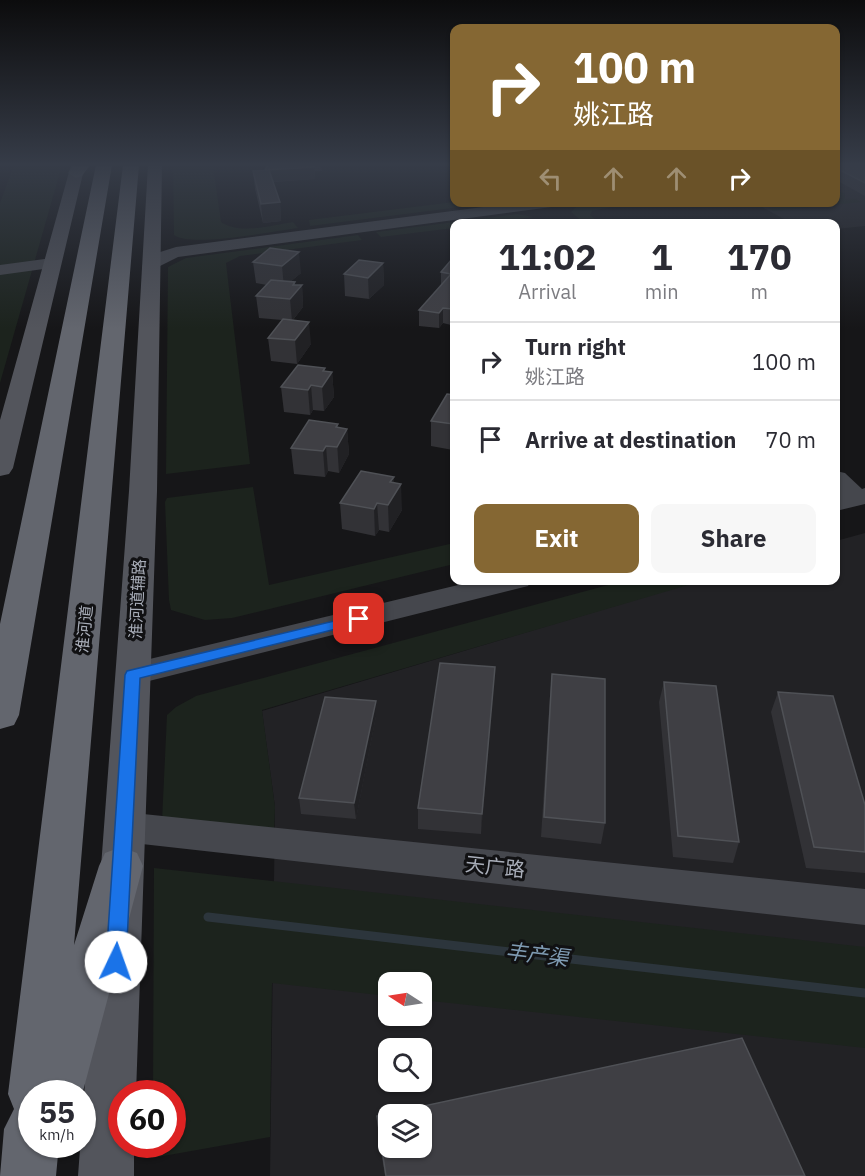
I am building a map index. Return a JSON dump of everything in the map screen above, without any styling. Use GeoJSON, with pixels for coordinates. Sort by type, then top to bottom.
{"type":"FeatureCollection","features":[{"type":"Feature","properties":{"kind":"highway"},"geometry":{"type":"LineString","coordinates":[[0,715],[94,220]]}},
{"type":"Feature","properties":{"kind":"highway","name":"淮河道"},"geometry":{"type":"LineString","coordinates":[[37,1080],[141,220]]}},
{"type":"Feature","properties":{"kind":"highway"},"geometry":{"type":"LineString","coordinates":[[60,1080],[122,847]]}},
{"type":"Feature","properties":{"kind":"highway"},"geometry":{"type":"LineString","coordinates":[[27,1176],[29,1158]]}},
{"type":"Feature","properties":{"kind":"highway"},"geometry":{"type":"LineString","coordinates":[[33,1176],[38,1158]]}},
{"type":"Feature","properties":{"kind":"main road"},"geometry":{"type":"LineString","coordinates":[[0,468],[64,220]]}},
{"type":"Feature","properties":{"kind":"main road","name":"淮河道辅路"},"geometry":{"type":"LineString","coordinates":[[106,1176],[143,491],[152,254],[150,220]]}},
{"type":"Feature","properties":{"kind":"street"},"geometry":{"type":"LineString","coordinates":[[152,254],[162,248],[428,220]]}},
{"type":"Feature","properties":{"kind":"street"},"geometry":{"type":"LineString","coordinates":[[152,254],[163,256],[176,252],[439,220]]}},
{"type":"Feature","properties":{"kind":"street"},"geometry":{"type":"LineString","coordinates":[[0,270],[51,269]]}},
{"type":"Feature","properties":{"kind":"street"},"geometry":{"type":"LineString","coordinates":[[0,282],[51,269]]}},
{"type":"Feature","properties":{"kind":"street"},"geometry":{"type":"LineString","coordinates":[[133,675],[498,585]]}},
{"type":"Feature","properties":{"kind":"street","name":"天广路"},"geometry":{"type":"LineString","coordinates":[[122,847],[865,907]]}},
{"type":"Feature","properties":{"kind":"shaded area"},"geometry":{"type":"Polygon","coordinates":[[[0,220],[46,220],[0,383],[0,220]]]}},
{"type":"Feature","properties":{"kind":"shaded area"},"geometry":{"type":"Polygon","coordinates":[[[174,220],[221,220],[229,226],[247,229],[293,222],[298,228],[197,240],[183,239],[174,235],[174,220]]]}},
{"type":"Feature","properties":{"kind":"shaded area"},"geometry":{"type":"Polygon","coordinates":[[[310,220],[358,220],[310,226],[310,220]]]}},
{"type":"Feature","properties":{"kind":"shaded area"},"geometry":{"type":"Polygon","coordinates":[[[840,220],[865,220],[865,226],[840,229],[840,220]]]}},
{"type":"Feature","properties":{"kind":"shaded area"},"geometry":{"type":"Polygon","coordinates":[[[450,223],[450,228],[381,237],[376,232],[450,223]]]}},
{"type":"Feature","properties":{"kind":"shaded area"},"geometry":{"type":"Polygon","coordinates":[[[358,235],[362,240],[240,256],[226,263],[250,464],[166,474],[168,267],[186,258],[358,235]]]}},
{"type":"Feature","properties":{"kind":"shaded area"},"geometry":{"type":"Polygon","coordinates":[[[253,487],[269,585],[450,544],[450,565],[232,618],[205,620],[171,610],[165,502],[167,498],[253,487]]]}},
{"type":"Feature","properties":{"kind":"shaded area"},"geometry":{"type":"Polygon","coordinates":[[[865,533],[865,1176],[270,1176],[275,807],[262,711],[686,585],[840,585],[840,540],[865,533]]]}},
{"type":"Feature","properties":{"kind":"shaded area"},"geometry":{"type":"Polygon","coordinates":[[[608,585],[688,585],[262,710],[275,807],[274,835],[162,821],[167,715],[196,696],[608,585]]]}},
{"type":"Feature","properties":{"kind":"shaded area"},"geometry":{"type":"Polygon","coordinates":[[[154,868],[865,947],[865,1048],[432,1001],[432,972],[378,972],[378,995],[272,983],[270,1137],[186,1152],[186,1080],[153,1080],[154,868]]]}},
{"type":"Feature","properties":{"kind":"building"},"geometry":{"type":"Polygon","coordinates":[[[270,248],[299,252],[282,266],[253,262],[270,248]]]}},
{"type":"Feature","properties":{"kind":"building"},"geometry":{"type":"Polygon","coordinates":[[[359,260],[383,263],[368,278],[344,274],[359,260]]]}},
{"type":"Feature","properties":{"kind":"building"},"geometry":{"type":"Polygon","coordinates":[[[450,261],[450,274],[441,272],[450,261]]]}},
{"type":"Feature","properties":{"kind":"building"},"geometry":{"type":"Polygon","coordinates":[[[450,275],[450,309],[443,308],[439,313],[419,310],[450,275]]]}},
{"type":"Feature","properties":{"kind":"building"},"geometry":{"type":"Polygon","coordinates":[[[271,280],[295,282],[293,285],[302,285],[290,299],[256,296],[271,280]]]}},
{"type":"Feature","properties":{"kind":"building"},"geometry":{"type":"Polygon","coordinates":[[[283,319],[309,322],[295,340],[268,338],[283,319]]]}},
{"type":"Feature","properties":{"kind":"building"},"geometry":{"type":"Polygon","coordinates":[[[298,365],[325,368],[323,371],[332,372],[322,387],[311,385],[308,390],[281,387],[298,365]]]}},
{"type":"Feature","properties":{"kind":"building"},"geometry":{"type":"Polygon","coordinates":[[[447,394],[450,394],[450,424],[431,421],[447,394]]]}},
{"type":"Feature","properties":{"kind":"building"},"geometry":{"type":"Polygon","coordinates":[[[309,420],[338,424],[336,427],[347,429],[337,447],[326,446],[323,451],[291,448],[309,420]]]}},
{"type":"Feature","properties":{"kind":"building"},"geometry":{"type":"Polygon","coordinates":[[[361,471],[394,477],[390,482],[401,484],[388,505],[377,503],[374,509],[340,503],[361,471]]]}},
{"type":"Feature","properties":{"kind":"building"},"geometry":{"type":"Polygon","coordinates":[[[440,663],[495,667],[482,814],[418,808],[440,663]]]}},
{"type":"Feature","properties":{"kind":"building"},"geometry":{"type":"Polygon","coordinates":[[[552,674],[605,679],[605,823],[544,817],[552,674]]]}},
{"type":"Feature","properties":{"kind":"building"},"geometry":{"type":"Polygon","coordinates":[[[664,682],[716,686],[739,842],[678,836],[664,682]]]}},
{"type":"Feature","properties":{"kind":"building"},"geometry":{"type":"Polygon","coordinates":[[[778,692],[833,696],[865,805],[865,852],[814,847],[778,692]]]}},
{"type":"Feature","properties":{"kind":"building"},"geometry":{"type":"Polygon","coordinates":[[[325,697],[376,701],[354,803],[299,798],[325,697]]]}},
{"type":"Feature","properties":{"kind":"building"},"geometry":{"type":"Polygon","coordinates":[[[742,1038],[805,1176],[386,1176],[383,1158],[432,1158],[432,1104],[742,1038]]]}},
{"type":"Feature","properties":{"kind":"waterway","name":"丰产渠"},"geometry":{"type":"LineString","coordinates":[[208,917],[865,993]]}},
{"type":"Feature","properties":{"kind":"route"},"geometry":{"type":"LineString","coordinates":[[116,962],[133,675],[359,619]]}}]}
